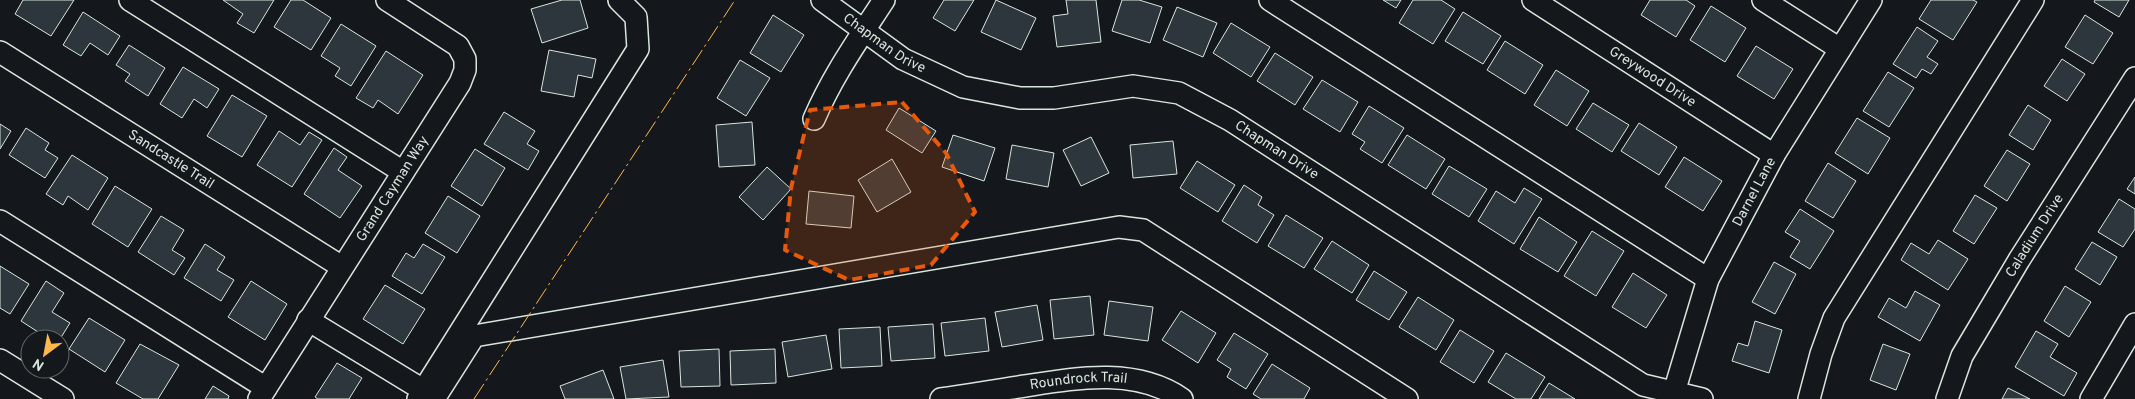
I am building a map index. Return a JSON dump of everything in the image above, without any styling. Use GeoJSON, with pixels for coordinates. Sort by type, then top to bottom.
{"type":"FeatureCollection","features":[{"type":"Feature","properties":{"kind":"street"},"geometry":{"type":"LineString","coordinates":[[130,0],[403,172]]}},
{"type":"Feature","properties":{"kind":"street","name":"Grand Cayman Way"},"geometry":{"type":"LineString","coordinates":[[262,393],[460,83],[465,70],[465,59],[458,46],[387,0]]}},
{"type":"Feature","properties":{"kind":"street"},"geometry":{"type":"LineString","coordinates":[[425,396],[638,49],[636,17],[618,0]]}},
{"type":"Feature","properties":{"kind":"street","name":"Chapman Drive"},"geometry":{"type":"LineString","coordinates":[[822,0],[903,59],[964,88],[1020,98],[1054,98],[1132,86],[1178,93],[1230,120],[1643,385],[1672,396],[1702,399]]}},
{"type":"Feature","properties":{"kind":"street"},"geometry":{"type":"LineString","coordinates":[[814,119],[834,76],[884,0]]}},
{"type":"Feature","properties":{"kind":"street"},"geometry":{"type":"LineString","coordinates":[[1270,0],[1708,279]]}},
{"type":"Feature","properties":{"kind":"street","name":"Greywood Drive"},"geometry":{"type":"LineString","coordinates":[[1532,0],[1774,155]]}},
{"type":"Feature","properties":{"kind":"street"},"geometry":{"type":"LineString","coordinates":[[1763,0],[1840,49]]}},
{"type":"Feature","properties":{"kind":"street","name":"Darnel Lane"},"geometry":{"type":"LineString","coordinates":[[1672,396],[1708,279],[1774,155],[1871,0]]}},
{"type":"Feature","properties":{"kind":"street"},"geometry":{"type":"LineString","coordinates":[[1809,399],[1821,354],[1834,318],[2033,0]]}},
{"type":"Feature","properties":{"kind":"street","name":"Sandcastle Trail"},"geometry":{"type":"LineString","coordinates":[[0,52],[342,267]]}},
{"type":"Feature","properties":{"kind":"street","name":"Caladium Drive"},"geometry":{"type":"LineString","coordinates":[[1947,399],[1962,356],[2019,260],[2135,78]]}},
{"type":"Feature","properties":{"kind":"street"},"geometry":{"type":"LineString","coordinates":[[0,221],[262,393]]}},
{"type":"Feature","properties":{"kind":"street"},"geometry":{"type":"LineString","coordinates":[[425,396],[474,336],[1119,227],[1143,230],[1406,399]]}},
{"type":"Feature","properties":{"kind":"street"},"geometry":{"type":"LineString","coordinates":[[308,320],[425,396]]}},
{"type":"Feature","properties":{"kind":"street"},"geometry":{"type":"LineString","coordinates":[[2091,399],[2135,324]]}},
{"type":"Feature","properties":{"kind":"street"},"geometry":{"type":"LineString","coordinates":[[0,360],[63,399]]}},
{"type":"Feature","properties":{"kind":"street","name":"Roundrock Trail"},"geometry":{"type":"LineString","coordinates":[[941,399],[1075,378],[1105,377],[1134,381],[1162,388],[1182,399]]}},
{"type":"Feature","properties":{"kind":"highlighted area"},"geometry":{"type":"Polygon","coordinates":[[[902,102],[946,153],[975,212],[931,265],[849,280],[785,250],[791,188],[810,110],[902,102]]]}},
{"type":"Feature","properties":{"kind":"building"},"geometry":{"type":"Polygon","coordinates":[[[23,0],[74,0],[51,36],[15,14],[23,0]]]}},
{"type":"Feature","properties":{"kind":"building"},"geometry":{"type":"Polygon","coordinates":[[[223,0],[274,0],[254,33],[237,23],[243,14],[223,0]]]}},
{"type":"Feature","properties":{"kind":"building"},"geometry":{"type":"Polygon","coordinates":[[[291,0],[303,0],[331,18],[311,50],[274,27],[291,0]]]}},
{"type":"Feature","properties":{"kind":"building"},"geometry":{"type":"Polygon","coordinates":[[[562,0],[580,0],[588,28],[542,43],[531,9],[562,0]]]}},
{"type":"Feature","properties":{"kind":"building"},"geometry":{"type":"Polygon","coordinates":[[[944,0],[974,0],[955,31],[933,18],[944,0]]]}},
{"type":"Feature","properties":{"kind":"building"},"geometry":{"type":"Polygon","coordinates":[[[996,0],[1036,18],[1021,50],[981,32],[996,0]]]}},
{"type":"Feature","properties":{"kind":"building"},"geometry":{"type":"Polygon","coordinates":[[[1066,0],[1096,0],[1101,42],[1057,47],[1053,16],[1068,14],[1066,0]]]}},
{"type":"Feature","properties":{"kind":"building"},"geometry":{"type":"Polygon","coordinates":[[[1122,0],[1139,0],[1162,7],[1150,43],[1112,31],[1122,0]]]}},
{"type":"Feature","properties":{"kind":"building"},"geometry":{"type":"Polygon","coordinates":[[[1383,0],[1401,0],[1396,8],[1383,0]]]}},
{"type":"Feature","properties":{"kind":"building"},"geometry":{"type":"Polygon","coordinates":[[[1413,0],[1441,0],[1455,9],[1433,44],[1399,23],[1413,0]]]}},
{"type":"Feature","properties":{"kind":"building"},"geometry":{"type":"Polygon","coordinates":[[[1650,0],[1686,0],[1695,6],[1676,37],[1641,15],[1650,0]]]}},
{"type":"Feature","properties":{"kind":"building"},"geometry":{"type":"Polygon","coordinates":[[[1931,0],[1973,0],[1977,2],[1953,40],[1919,19],[1931,0]]]}},
{"type":"Feature","properties":{"kind":"building"},"geometry":{"type":"Polygon","coordinates":[[[2095,0],[2129,0],[2119,17],[2094,2],[2095,0]]]}},
{"type":"Feature","properties":{"kind":"building"},"geometry":{"type":"Polygon","coordinates":[[[1711,6],[1746,28],[1725,62],[1690,40],[1711,6]]]}},
{"type":"Feature","properties":{"kind":"building"},"geometry":{"type":"Polygon","coordinates":[[[1177,7],[1217,23],[1203,57],[1163,40],[1177,7]]]}},
{"type":"Feature","properties":{"kind":"building"},"geometry":{"type":"Polygon","coordinates":[[[83,12],[120,36],[108,55],[90,43],[81,56],[63,45],[83,12]]]}},
{"type":"Feature","properties":{"kind":"building"},"geometry":{"type":"Polygon","coordinates":[[[1463,12],[1501,36],[1483,64],[1445,41],[1463,12]]]}},
{"type":"Feature","properties":{"kind":"building"},"geometry":{"type":"Polygon","coordinates":[[[773,15],[804,35],[781,72],[750,53],[773,15]]]}},
{"type":"Feature","properties":{"kind":"building"},"geometry":{"type":"Polygon","coordinates":[[[2085,15],[2113,33],[2093,64],[2065,47],[2085,15]]]}},
{"type":"Feature","properties":{"kind":"building"},"geometry":{"type":"Polygon","coordinates":[[[1231,23],[1270,47],[1251,77],[1213,53],[1231,23]]]}},
{"type":"Feature","properties":{"kind":"building"},"geometry":{"type":"Polygon","coordinates":[[[341,24],[376,46],[351,86],[335,76],[340,68],[321,56],[341,24]]]}},
{"type":"Feature","properties":{"kind":"building"},"geometry":{"type":"Polygon","coordinates":[[[1917,27],[1938,41],[1927,57],[1938,64],[1931,74],[1922,69],[1916,78],[1893,64],[1917,27]]]}},
{"type":"Feature","properties":{"kind":"building"},"geometry":{"type":"Polygon","coordinates":[[[1505,41],[1543,65],[1525,94],[1487,70],[1505,41]]]}},
{"type":"Feature","properties":{"kind":"building"},"geometry":{"type":"Polygon","coordinates":[[[129,45],[165,68],[148,96],[125,81],[130,74],[116,65],[129,45]]]}},
{"type":"Feature","properties":{"kind":"building"},"geometry":{"type":"Polygon","coordinates":[[[1756,46],[1793,69],[1774,99],[1737,76],[1756,46]]]}},
{"type":"Feature","properties":{"kind":"building"},"geometry":{"type":"Polygon","coordinates":[[[549,50],[596,59],[592,78],[578,75],[574,97],[541,91],[549,50]]]}},
{"type":"Feature","properties":{"kind":"building"},"geometry":{"type":"Polygon","coordinates":[[[386,51],[423,75],[398,114],[378,100],[373,108],[356,98],[386,51]]]}},
{"type":"Feature","properties":{"kind":"building"},"geometry":{"type":"Polygon","coordinates":[[[1275,53],[1313,77],[1295,105],[1257,81],[1275,53]]]}},
{"type":"Feature","properties":{"kind":"building"},"geometry":{"type":"Polygon","coordinates":[[[2062,59],[2085,74],[2067,101],[2044,86],[2062,59]]]}},
{"type":"Feature","properties":{"kind":"building"},"geometry":{"type":"Polygon","coordinates":[[[740,60],[770,78],[746,116],[717,98],[740,60]]]}},
{"type":"Feature","properties":{"kind":"building"},"geometry":{"type":"Polygon","coordinates":[[[183,67],[219,89],[207,108],[194,99],[182,118],[160,104],[183,67]]]}},
{"type":"Feature","properties":{"kind":"building"},"geometry":{"type":"Polygon","coordinates":[[[1556,70],[1589,91],[1567,126],[1534,105],[1556,70]]]}},
{"type":"Feature","properties":{"kind":"building"},"geometry":{"type":"Polygon","coordinates":[[[1888,72],[1914,88],[1889,127],[1863,111],[1888,72]]]}},
{"type":"Feature","properties":{"kind":"building"},"geometry":{"type":"Polygon","coordinates":[[[1322,80],[1358,102],[1340,132],[1303,109],[1322,80]]]}},
{"type":"Feature","properties":{"kind":"building"},"geometry":{"type":"Polygon","coordinates":[[[232,95],[267,116],[242,157],[207,136],[232,95]]]}},
{"type":"Feature","properties":{"kind":"building"},"geometry":{"type":"Polygon","coordinates":[[[1593,103],[1629,125],[1612,152],[1576,129],[1593,103]]]}},
{"type":"Feature","properties":{"kind":"building"},"geometry":{"type":"Polygon","coordinates":[[[2028,105],[2051,120],[2033,150],[2009,135],[2028,105]]]}},
{"type":"Feature","properties":{"kind":"building"},"geometry":{"type":"Polygon","coordinates":[[[1369,106],[1404,128],[1382,163],[1360,149],[1365,142],[1352,134],[1369,106]]]}},
{"type":"Feature","properties":{"kind":"building"},"geometry":{"type":"Polygon","coordinates":[[[899,108],[936,131],[922,153],[886,130],[899,108]]]}},
{"type":"Feature","properties":{"kind":"building"},"geometry":{"type":"Polygon","coordinates":[[[504,112],[535,131],[527,144],[539,151],[528,170],[484,144],[504,112]]]}},
{"type":"Feature","properties":{"kind":"building"},"geometry":{"type":"Polygon","coordinates":[[[1857,118],[1890,138],[1868,174],[1835,153],[1857,118]]]}},
{"type":"Feature","properties":{"kind":"building"},"geometry":{"type":"Polygon","coordinates":[[[752,122],[755,165],[719,167],[716,125],[752,122]]]}},
{"type":"Feature","properties":{"kind":"building"},"geometry":{"type":"Polygon","coordinates":[[[1639,123],[1677,147],[1659,175],[1621,151],[1639,123]]]}},
{"type":"Feature","properties":{"kind":"building"},"geometry":{"type":"Polygon","coordinates":[[[0,124],[11,131],[0,149],[0,124]]]}},
{"type":"Feature","properties":{"kind":"building"},"geometry":{"type":"Polygon","coordinates":[[[26,128],[49,143],[45,150],[58,158],[45,178],[9,155],[26,128]]]}},
{"type":"Feature","properties":{"kind":"building"},"geometry":{"type":"Polygon","coordinates":[[[279,131],[300,145],[309,132],[322,140],[292,187],[257,165],[279,131]]]}},
{"type":"Feature","properties":{"kind":"building"},"geometry":{"type":"Polygon","coordinates":[[[953,135],[995,148],[984,181],[942,167],[953,135]]]}},
{"type":"Feature","properties":{"kind":"building"},"geometry":{"type":"Polygon","coordinates":[[[1407,135],[1445,159],[1426,189],[1388,165],[1407,135]]]}},
{"type":"Feature","properties":{"kind":"building"},"geometry":{"type":"Polygon","coordinates":[[[1091,137],[1109,173],[1081,186],[1063,150],[1091,137]]]}},
{"type":"Feature","properties":{"kind":"building"},"geometry":{"type":"Polygon","coordinates":[[[1173,141],[1177,174],[1133,178],[1130,145],[1173,141]]]}},
{"type":"Feature","properties":{"kind":"building"},"geometry":{"type":"Polygon","coordinates":[[[1012,145],[1054,153],[1048,187],[1006,179],[1012,145]]]}},
{"type":"Feature","properties":{"kind":"building"},"geometry":{"type":"Polygon","coordinates":[[[334,148],[347,157],[338,170],[362,186],[340,218],[304,194],[334,148]]]}},
{"type":"Feature","properties":{"kind":"building"},"geometry":{"type":"Polygon","coordinates":[[[475,149],[505,168],[482,206],[451,186],[475,149]]]}},
{"type":"Feature","properties":{"kind":"building"},"geometry":{"type":"Polygon","coordinates":[[[2007,150],[2030,164],[2007,201],[1984,186],[2007,150]]]}},
{"type":"Feature","properties":{"kind":"building"},"geometry":{"type":"Polygon","coordinates":[[[72,155],[108,178],[88,210],[68,196],[63,205],[46,194],[72,155]]]}},
{"type":"Feature","properties":{"kind":"building"},"geometry":{"type":"Polygon","coordinates":[[[1684,157],[1722,181],[1703,211],[1665,187],[1684,157]]]}},
{"type":"Feature","properties":{"kind":"building"},"geometry":{"type":"Polygon","coordinates":[[[892,159],[911,192],[877,212],[858,180],[892,159]]]}},
{"type":"Feature","properties":{"kind":"building"},"geometry":{"type":"Polygon","coordinates":[[[1197,161],[1235,185],[1218,212],[1180,188],[1197,161]]]}},
{"type":"Feature","properties":{"kind":"building"},"geometry":{"type":"Polygon","coordinates":[[[1828,163],[1856,181],[1833,218],[1805,201],[1828,163]]]}},
{"type":"Feature","properties":{"kind":"building"},"geometry":{"type":"Polygon","coordinates":[[[1449,166],[1487,189],[1469,217],[1432,194],[1449,166]]]}},
{"type":"Feature","properties":{"kind":"building"},"geometry":{"type":"Polygon","coordinates":[[[767,167],[791,189],[763,220],[739,197],[767,167]]]}},
{"type":"Feature","properties":{"kind":"building"},"geometry":{"type":"Polygon","coordinates":[[[2135,177],[2135,194],[2127,189],[2135,177]]]}},
{"type":"Feature","properties":{"kind":"building"},"geometry":{"type":"Polygon","coordinates":[[[1244,185],[1262,197],[1258,205],[1274,215],[1257,243],[1222,221],[1244,185]]]}},
{"type":"Feature","properties":{"kind":"building"},"geometry":{"type":"Polygon","coordinates":[[[115,186],[152,209],[128,247],[92,224],[115,186]]]}},
{"type":"Feature","properties":{"kind":"building"},"geometry":{"type":"Polygon","coordinates":[[[1524,188],[1542,199],[1514,244],[1478,221],[1496,191],[1515,203],[1524,188]]]}},
{"type":"Feature","properties":{"kind":"building"},"geometry":{"type":"Polygon","coordinates":[[[809,191],[854,196],[851,228],[806,224],[809,191]]]}},
{"type":"Feature","properties":{"kind":"building"},"geometry":{"type":"Polygon","coordinates":[[[1975,195],[1997,208],[1974,244],[1953,231],[1975,195]]]}},
{"type":"Feature","properties":{"kind":"building"},"geometry":{"type":"Polygon","coordinates":[[[448,196],[480,216],[457,253],[425,233],[448,196]]]}},
{"type":"Feature","properties":{"kind":"building"},"geometry":{"type":"Polygon","coordinates":[[[2119,199],[2135,209],[2135,229],[2123,247],[2098,232],[2119,199]]]}},
{"type":"Feature","properties":{"kind":"building"},"geometry":{"type":"Polygon","coordinates":[[[1800,209],[1834,231],[1810,269],[1790,257],[1800,241],[1785,232],[1800,209]]]}},
{"type":"Feature","properties":{"kind":"building"},"geometry":{"type":"Polygon","coordinates":[[[1286,215],[1323,238],[1304,268],[1268,246],[1286,215]]]}},
{"type":"Feature","properties":{"kind":"building"},"geometry":{"type":"Polygon","coordinates":[[[161,216],[184,230],[172,250],[185,258],[174,275],[138,252],[161,216]]]}},
{"type":"Feature","properties":{"kind":"building"},"geometry":{"type":"Polygon","coordinates":[[[1539,217],[1577,242],[1558,272],[1520,249],[1539,217]]]}},
{"type":"Feature","properties":{"kind":"building"},"geometry":{"type":"Polygon","coordinates":[[[1592,231],[1624,251],[1596,296],[1564,276],[1592,231]]]}},
{"type":"Feature","properties":{"kind":"building"},"geometry":{"type":"Polygon","coordinates":[[[1938,240],[1968,259],[1948,290],[1901,260],[1911,243],[1929,254],[1938,240]]]}},
{"type":"Feature","properties":{"kind":"building"},"geometry":{"type":"Polygon","coordinates":[[[1332,241],[1369,265],[1352,293],[1314,269],[1332,241]]]}},
{"type":"Feature","properties":{"kind":"building"},"geometry":{"type":"Polygon","coordinates":[[[2092,242],[2117,257],[2100,285],[2075,269],[2092,242]]]}},
{"type":"Feature","properties":{"kind":"building"},"geometry":{"type":"Polygon","coordinates":[[[205,244],[225,257],[217,270],[234,280],[221,301],[184,278],[205,244]]]}},
{"type":"Feature","properties":{"kind":"building"},"geometry":{"type":"Polygon","coordinates":[[[423,244],[445,257],[422,294],[392,276],[406,253],[414,258],[423,244]]]}},
{"type":"Feature","properties":{"kind":"building"},"geometry":{"type":"Polygon","coordinates":[[[1774,262],[1796,274],[1775,314],[1752,302],[1774,262]]]}},
{"type":"Feature","properties":{"kind":"building"},"geometry":{"type":"Polygon","coordinates":[[[0,266],[29,284],[10,314],[0,308],[0,266]]]}},
{"type":"Feature","properties":{"kind":"building"},"geometry":{"type":"Polygon","coordinates":[[[1374,271],[1407,292],[1389,320],[1356,300],[1374,271]]]}},
{"type":"Feature","properties":{"kind":"building"},"geometry":{"type":"Polygon","coordinates":[[[1633,273],[1667,295],[1646,328],[1612,307],[1633,273]]]}},
{"type":"Feature","properties":{"kind":"building"},"geometry":{"type":"Polygon","coordinates":[[[46,281],[64,293],[52,312],[70,323],[66,329],[33,329],[21,321],[46,281]]]}},
{"type":"Feature","properties":{"kind":"building"},"geometry":{"type":"Polygon","coordinates":[[[251,281],[287,304],[265,340],[228,317],[251,281]]]}},
{"type":"Feature","properties":{"kind":"building"},"geometry":{"type":"Polygon","coordinates":[[[385,285],[425,309],[403,344],[363,319],[385,285]]]}},
{"type":"Feature","properties":{"kind":"building"},"geometry":{"type":"Polygon","coordinates":[[[2065,286],[2091,302],[2069,337],[2044,321],[2065,286]]]}},
{"type":"Feature","properties":{"kind":"building"},"geometry":{"type":"Polygon","coordinates":[[[1915,291],[1940,305],[1920,341],[1878,317],[1889,298],[1906,308],[1915,291]]]}},
{"type":"Feature","properties":{"kind":"building"},"geometry":{"type":"Polygon","coordinates":[[[1090,296],[1094,335],[1054,339],[1050,300],[1090,296]]]}},
{"type":"Feature","properties":{"kind":"building"},"geometry":{"type":"Polygon","coordinates":[[[1418,297],[1454,320],[1436,350],[1399,327],[1418,297]]]}},
{"type":"Feature","properties":{"kind":"building"},"geometry":{"type":"Polygon","coordinates":[[[1109,301],[1153,307],[1148,341],[1104,335],[1109,301]]]}},
{"type":"Feature","properties":{"kind":"building"},"geometry":{"type":"Polygon","coordinates":[[[1037,305],[1043,340],[1002,347],[995,312],[1037,305]]]}},
{"type":"Feature","properties":{"kind":"building"},"geometry":{"type":"Polygon","coordinates":[[[1181,311],[1216,333],[1198,363],[1162,340],[1181,311]]]}},
{"type":"Feature","properties":{"kind":"building"},"geometry":{"type":"Polygon","coordinates":[[[89,318],[125,340],[105,372],[70,350],[89,318]]]}},
{"type":"Feature","properties":{"kind":"building"},"geometry":{"type":"Polygon","coordinates":[[[985,318],[989,351],[945,356],[941,323],[985,318]]]}},
{"type":"Feature","properties":{"kind":"building"},"geometry":{"type":"Polygon","coordinates":[[[1755,321],[1782,330],[1769,373],[1732,361],[1738,343],[1748,346],[1755,321]]]}},
{"type":"Feature","properties":{"kind":"building"},"geometry":{"type":"Polygon","coordinates":[[[933,324],[935,358],[891,361],[888,327],[933,324]]]}},
{"type":"Feature","properties":{"kind":"building"},"geometry":{"type":"Polygon","coordinates":[[[880,327],[882,366],[841,368],[839,329],[880,327]]]}},
{"type":"Feature","properties":{"kind":"building"},"geometry":{"type":"Polygon","coordinates":[[[1460,330],[1494,351],[1474,383],[1440,362],[1460,330]]]}},
{"type":"Feature","properties":{"kind":"building"},"geometry":{"type":"Polygon","coordinates":[[[2036,331],[2058,344],[2050,357],[2077,373],[2064,396],[2015,367],[2036,331]]]}},
{"type":"Feature","properties":{"kind":"building"},"geometry":{"type":"Polygon","coordinates":[[[1234,333],[1268,354],[1246,389],[1227,377],[1231,369],[1217,360],[1234,333]]]}},
{"type":"Feature","properties":{"kind":"building"},"geometry":{"type":"Polygon","coordinates":[[[826,335],[832,369],[788,377],[782,342],[826,335]]]}},
{"type":"Feature","properties":{"kind":"building"},"geometry":{"type":"Polygon","coordinates":[[[140,344],[179,365],[158,399],[143,399],[116,383],[140,344]]]}},
{"type":"Feature","properties":{"kind":"building"},"geometry":{"type":"Polygon","coordinates":[[[1883,344],[1910,354],[1896,390],[1870,380],[1883,344]]]}},
{"type":"Feature","properties":{"kind":"building"},"geometry":{"type":"Polygon","coordinates":[[[719,349],[720,386],[681,387],[679,351],[719,349]]]}},
{"type":"Feature","properties":{"kind":"building"},"geometry":{"type":"Polygon","coordinates":[[[775,349],[776,383],[731,385],[730,351],[775,349]]]}},
{"type":"Feature","properties":{"kind":"building"},"geometry":{"type":"Polygon","coordinates":[[[1506,353],[1545,377],[1531,399],[1516,399],[1488,382],[1506,353]]]}},
{"type":"Feature","properties":{"kind":"building"},"geometry":{"type":"Polygon","coordinates":[[[663,360],[669,397],[626,399],[620,367],[663,360]]]}},
{"type":"Feature","properties":{"kind":"building"},"geometry":{"type":"Polygon","coordinates":[[[337,363],[362,378],[349,399],[318,399],[315,397],[337,363]]]}},
{"type":"Feature","properties":{"kind":"building"},"geometry":{"type":"Polygon","coordinates":[[[1272,364],[1310,388],[1304,399],[1261,399],[1253,394],[1272,364]]]}},
{"type":"Feature","properties":{"kind":"building"},"geometry":{"type":"Polygon","coordinates":[[[603,370],[614,399],[565,399],[560,386],[603,370]]]}},
{"type":"Feature","properties":{"kind":"building"},"geometry":{"type":"Polygon","coordinates":[[[1549,383],[1575,399],[1539,399],[1549,383]]]}},
{"type":"Feature","properties":{"kind":"building"},"geometry":{"type":"Polygon","coordinates":[[[213,386],[229,396],[228,399],[205,399],[213,386]]]}},
{"type":"Feature","properties":{"kind":"building"},"geometry":{"type":"Polygon","coordinates":[[[2008,388],[2030,399],[2002,399],[2008,388]]]}},
{"type":"Feature","properties":{"kind":"power"},"geometry":{"type":"LineString","coordinates":[[474,399],[735,0]]}}]}
